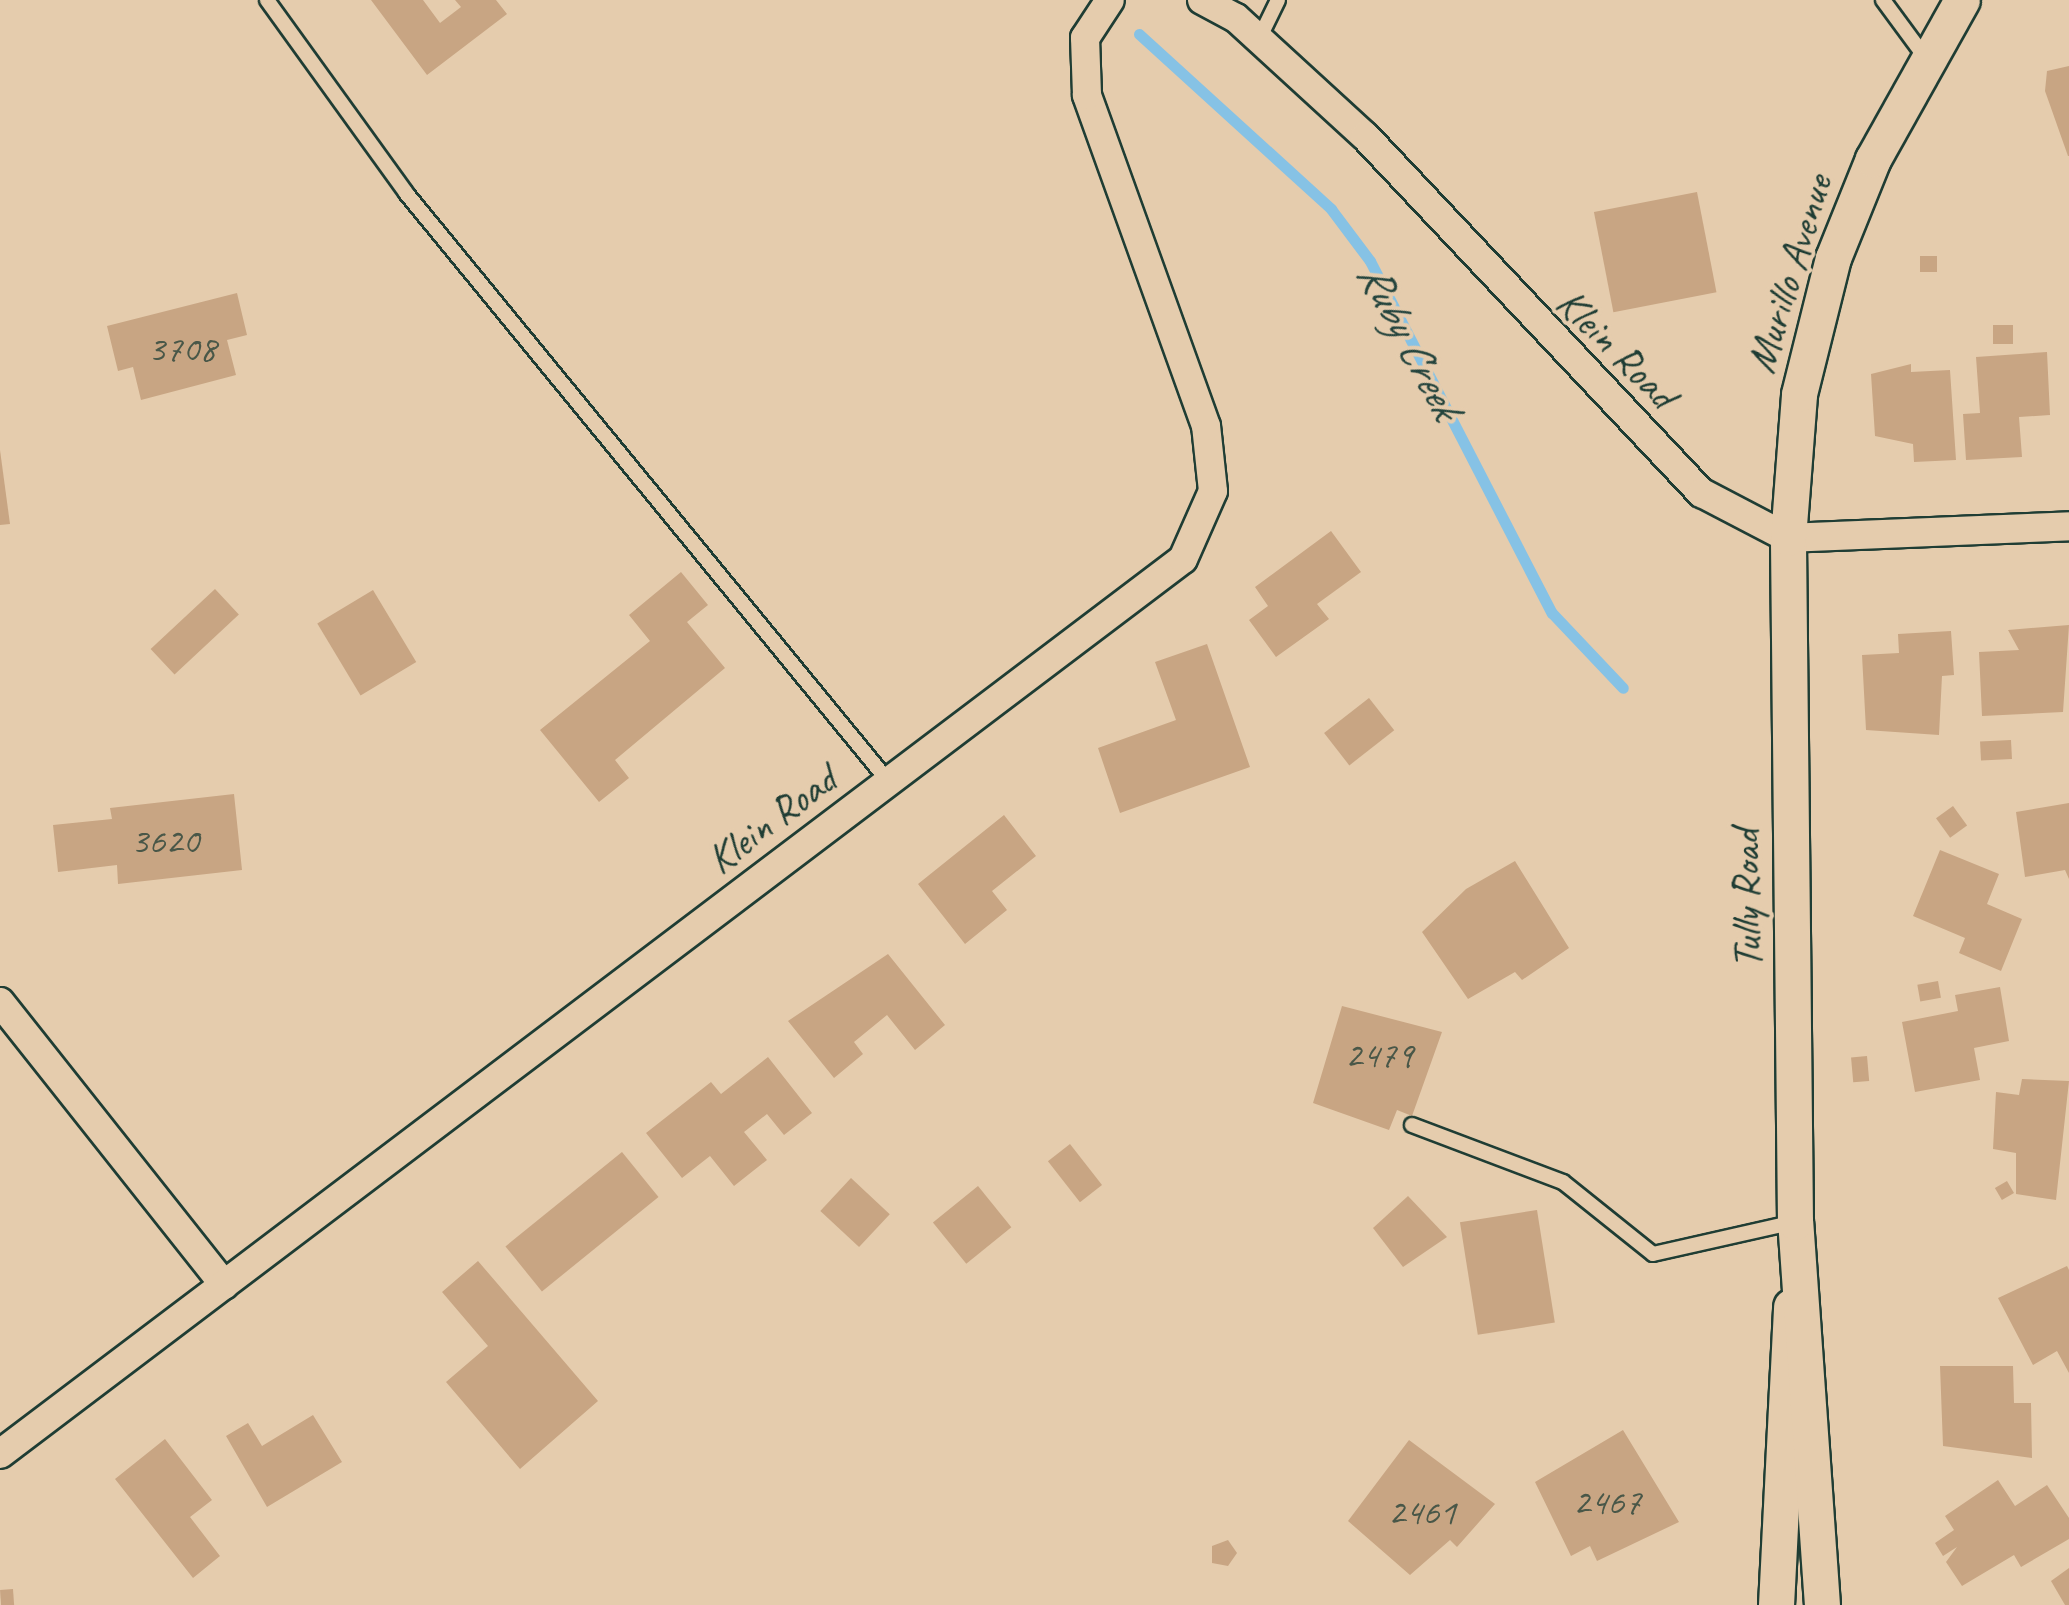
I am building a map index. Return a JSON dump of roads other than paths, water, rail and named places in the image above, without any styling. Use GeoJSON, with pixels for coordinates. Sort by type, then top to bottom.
{"type":"FeatureCollection","features":[{"type":"Feature","properties":{"kind":"street","name":"Klein Road"},"geometry":{"type":"LineString","coordinates":[[0,1454],[1182,559],[1213,491],[1206,426],[1086,95],[1085,38],[1110,0]]}},
{"type":"Feature","properties":{"kind":"street","name":"Klein Road"},"geometry":{"type":"LineString","coordinates":[[1202,0],[1260,39],[1364,136],[1702,493],[1788,538]]}},
{"type":"Feature","properties":{"kind":"street","name":"Murillo Avenue"},"geometry":{"type":"LineString","coordinates":[[1788,538],[1799,394],[1833,258],[1925,57],[1962,0]]}},
{"type":"Feature","properties":{"kind":"street"},"geometry":{"type":"LineString","coordinates":[[1788,538],[2069,526]]}},
{"type":"Feature","properties":{"kind":"street","name":"Tully Road"},"geometry":{"type":"LineString","coordinates":[[1776,1605],[1796,1260],[1788,538]]}},
{"type":"Feature","properties":{"kind":"street"},"geometry":{"type":"LineString","coordinates":[[0,1002],[224,1285]]}},
{"type":"Feature","properties":{"kind":"street","name":"Tully Road"},"geometry":{"type":"LineString","coordinates":[[1796,1260],[1811,1356],[1822,1605]]}},
{"type":"Feature","properties":{"kind":"lane"},"geometry":{"type":"LineString","coordinates":[[267,0],[406,194],[889,782]]}},
{"type":"Feature","properties":{"kind":"lane"},"geometry":{"type":"LineString","coordinates":[[1260,39],[1278,0]]}},
{"type":"Feature","properties":{"kind":"lane"},"geometry":{"type":"LineString","coordinates":[[1883,0],[1925,57]]}},
{"type":"Feature","properties":{"kind":"lane"},"geometry":{"type":"LineString","coordinates":[[1412,1126],[1563,1182],[1653,1254],[1795,1222]]}},
{"type":"Feature","properties":{"kind":"waterway","name":"Ruby Creek"},"geometry":{"type":"LineString","coordinates":[[1139,34],[1331,209],[1370,261],[1552,613],[1623,688]]}}]}
